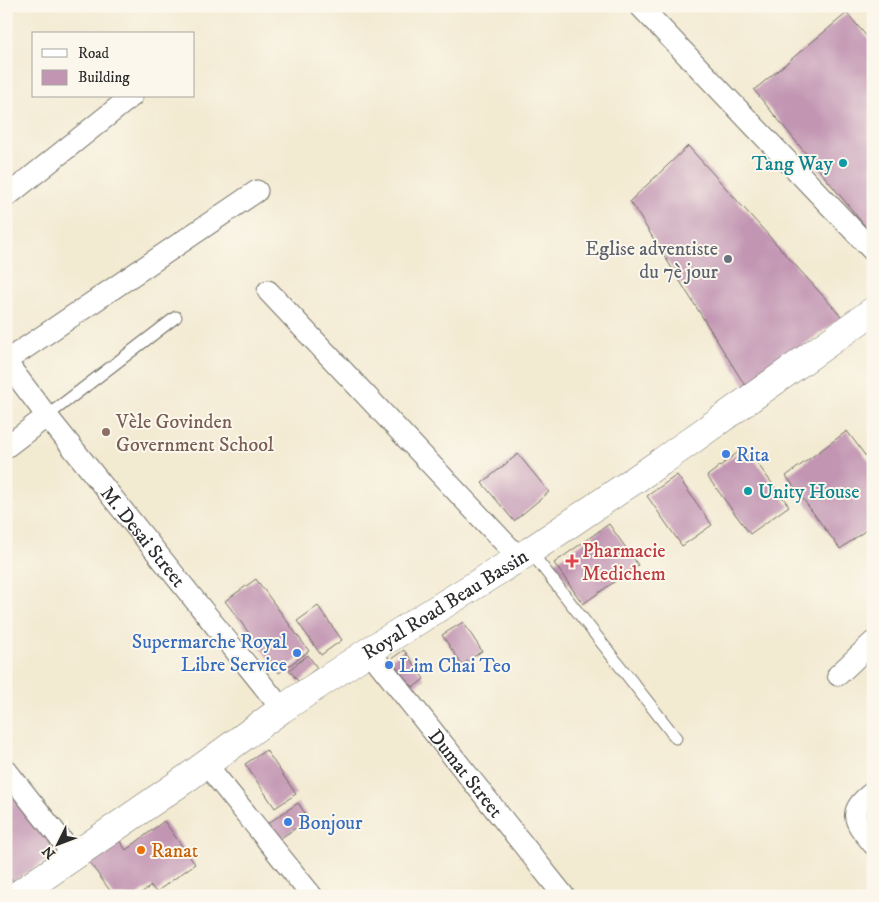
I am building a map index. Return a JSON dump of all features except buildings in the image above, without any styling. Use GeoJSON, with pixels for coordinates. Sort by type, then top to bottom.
{"type":"FeatureCollection","features":[{"type":"Feature","properties":{"kind":"main road","name":"Royal Road Beau Bassin"},"geometry":{"type":"LineString","coordinates":[[16,896],[282,710],[370,651],[524,555],[661,462],[873,311]]}},
{"type":"Feature","properties":{"kind":"street"},"geometry":{"type":"LineString","coordinates":[[640,6],[873,251]]}},
{"type":"Feature","properties":{"kind":"street"},"geometry":{"type":"LineString","coordinates":[[6,197],[130,98]]}},
{"type":"Feature","properties":{"kind":"street"},"geometry":{"type":"LineString","coordinates":[[6,362],[257,191]]}},
{"type":"Feature","properties":{"kind":"street"},"geometry":{"type":"LineString","coordinates":[[268,291],[524,555]]}},
{"type":"Feature","properties":{"kind":"street","name":"M. Desai Street"},"geometry":{"type":"LineString","coordinates":[[6,362],[282,710]]}},
{"type":"Feature","properties":{"kind":"street"},"geometry":{"type":"LineString","coordinates":[[6,447],[47,416]]}},
{"type":"Feature","properties":{"kind":"street"},"geometry":{"type":"LineString","coordinates":[[838,675],[873,642]]}},
{"type":"Feature","properties":{"kind":"street","name":"Dumat Street"},"geometry":{"type":"LineString","coordinates":[[370,651],[564,896]]}},
{"type":"Feature","properties":{"kind":"street"},"geometry":{"type":"LineString","coordinates":[[206,764],[312,896]]}},
{"type":"Feature","properties":{"kind":"street"},"geometry":{"type":"LineString","coordinates":[[6,770],[74,856]]}},
{"type":"Feature","properties":{"kind":"street"},"geometry":{"type":"LineString","coordinates":[[873,792],[861,801],[854,814],[857,824],[873,844]]}},
{"type":"Feature","properties":{"kind":"lane"},"geometry":{"type":"LineString","coordinates":[[47,416],[176,317]]}},
{"type":"Feature","properties":{"kind":"lane"},"geometry":{"type":"LineString","coordinates":[[524,555],[676,738]]}},
{"type":"Feature","properties":{"kind":"place","name":"Tang Way"},"geometry":{"type":"Point","coordinates":[843,163]}},
{"type":"Feature","properties":{"kind":"place","name":"Eglise adventiste du 7è jour"},"geometry":{"type":"Point","coordinates":[728,259]}},
{"type":"Feature","properties":{"kind":"place","name":"Vèle Govinden Government School"},"geometry":{"type":"Point","coordinates":[106,432]}},
{"type":"Feature","properties":{"kind":"place","name":"Rita"},"geometry":{"type":"Point","coordinates":[726,454]}},
{"type":"Feature","properties":{"kind":"place","name":"Unity House"},"geometry":{"type":"Point","coordinates":[748,491]}},
{"type":"Feature","properties":{"kind":"place","name":"Pharmacie Medichem"},"geometry":{"type":"Point","coordinates":[572,561]}},
{"type":"Feature","properties":{"kind":"place","name":"Supermarche Royal Libre Service"},"geometry":{"type":"Point","coordinates":[297,653]}},
{"type":"Feature","properties":{"kind":"place","name":"Lim Chai Teo"},"geometry":{"type":"Point","coordinates":[389,665]}},
{"type":"Feature","properties":{"kind":"place","name":"Bonjour"},"geometry":{"type":"Point","coordinates":[288,822]}},
{"type":"Feature","properties":{"kind":"place","name":"Ranat"},"geometry":{"type":"Point","coordinates":[141,850]}}]}
